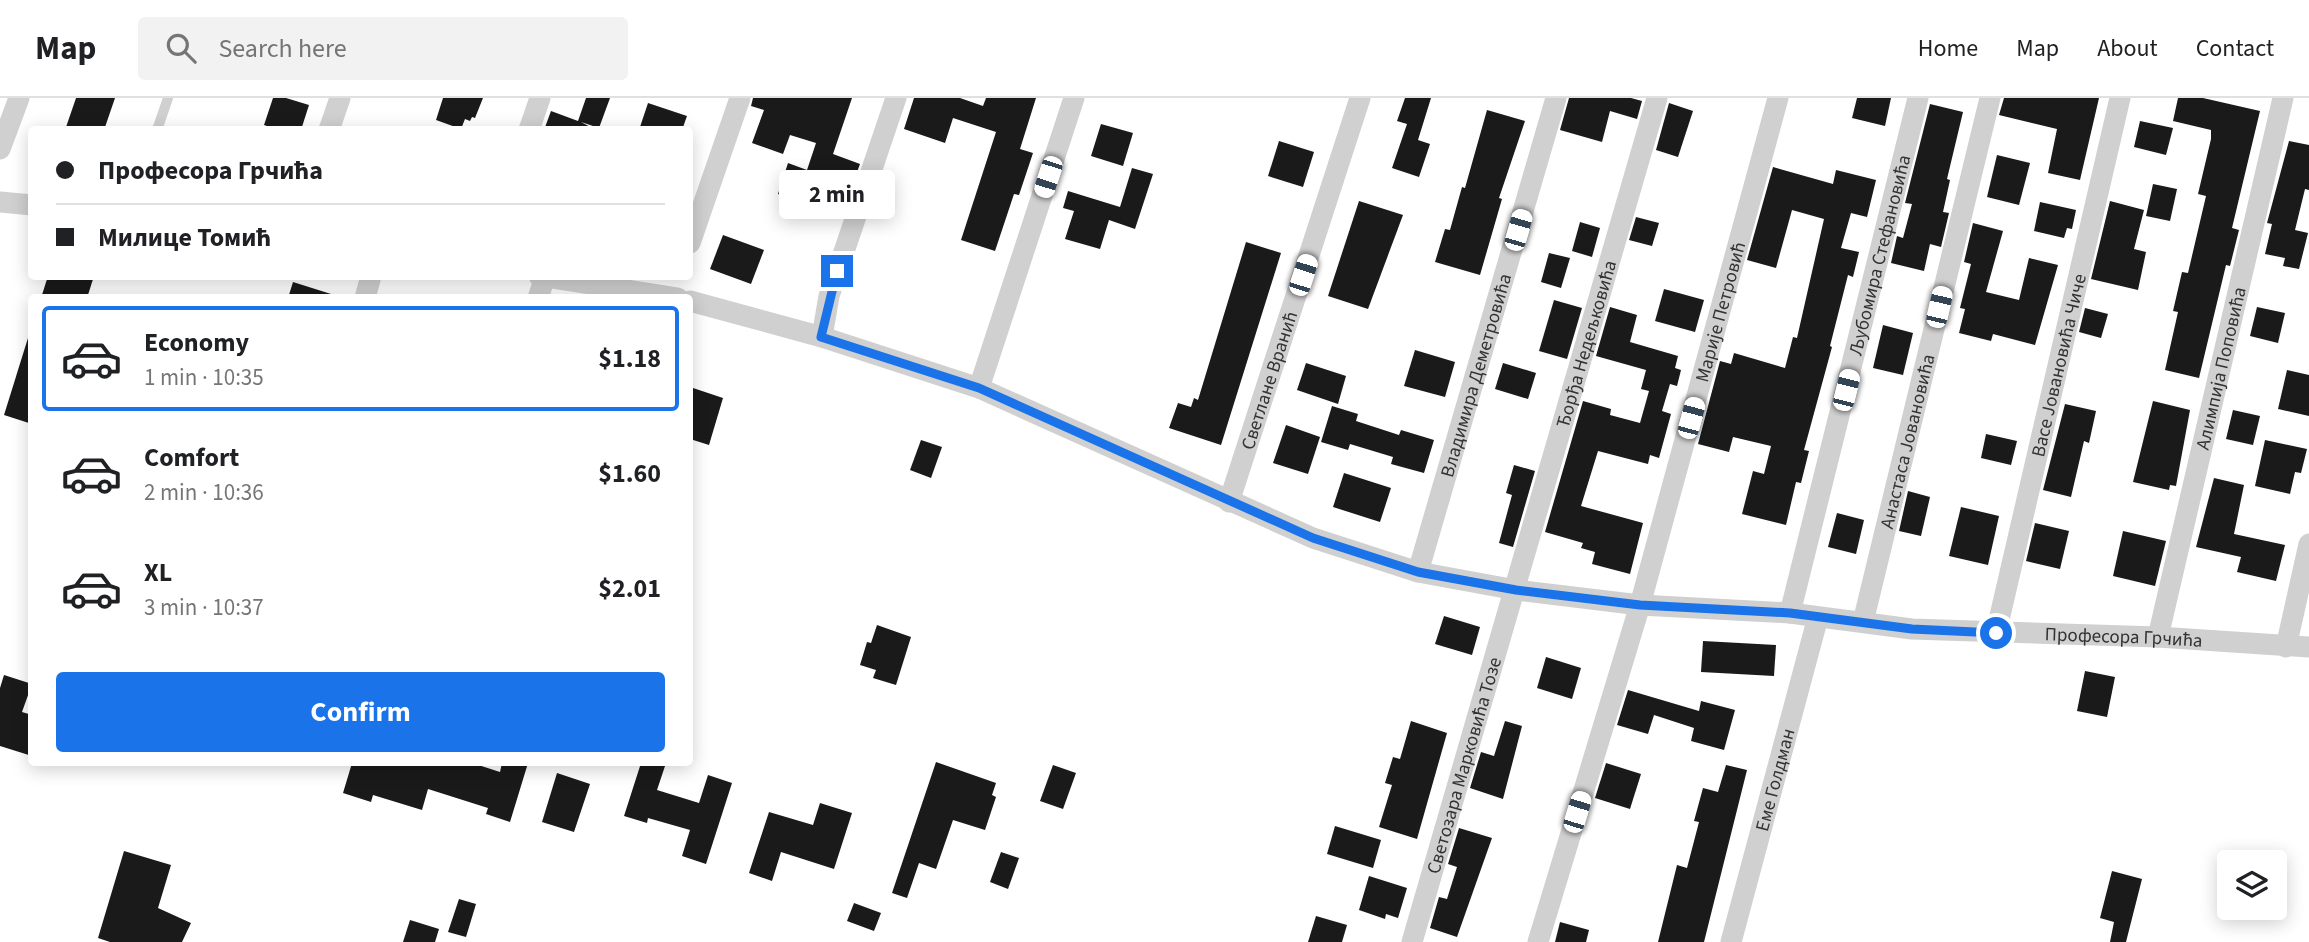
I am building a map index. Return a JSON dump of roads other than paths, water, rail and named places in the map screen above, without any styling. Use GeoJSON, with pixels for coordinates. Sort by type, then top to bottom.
{"type":"FeatureCollection","features":[{"type":"Feature","properties":{"kind":"street"},"geometry":{"type":"LineString","coordinates":[[0,149],[19,98]]}},
{"type":"Feature","properties":{"kind":"street"},"geometry":{"type":"LineString","coordinates":[[330,126],[340,98]]}},
{"type":"Feature","properties":{"kind":"street"},"geometry":{"type":"LineString","coordinates":[[530,126],[540,98]]}},
{"type":"Feature","properties":{"kind":"street"},"geometry":{"type":"LineString","coordinates":[[693,234],[740,98]]}},
{"type":"Feature","properties":{"kind":"street"},"geometry":{"type":"LineString","coordinates":[[821,337],[829,296],[896,98]]}},
{"type":"Feature","properties":{"kind":"street"},"geometry":{"type":"LineString","coordinates":[[979,388],[1074,98]]}},
{"type":"Feature","properties":{"kind":"street","name":"Светлане Вранић"},"geometry":{"type":"LineString","coordinates":[[1229,502],[1360,98]]}},
{"type":"Feature","properties":{"kind":"street","name":"Владимира Деметровића"},"geometry":{"type":"LineString","coordinates":[[1418,572],[1556,98]]}},
{"type":"Feature","properties":{"kind":"street","name":"Ђорђа Недељковића"},"geometry":{"type":"LineString","coordinates":[[1516,590],[1657,98]]}},
{"type":"Feature","properties":{"kind":"street","name":"Марије Петровић"},"geometry":{"type":"LineString","coordinates":[[1538,942],[1640,605],[1778,98]]}},
{"type":"Feature","properties":{"kind":"street","name":"Љубомира Стефановића"},"geometry":{"type":"LineString","coordinates":[[1790,613],[1918,98]]}},
{"type":"Feature","properties":{"kind":"street","name":"Анастаса Јовановића"},"geometry":{"type":"LineString","coordinates":[[1863,622],[1990,98]]}},
{"type":"Feature","properties":{"kind":"street","name":"Васе Јовановића Чиче"},"geometry":{"type":"LineString","coordinates":[[1996,633],[2120,98]]}},
{"type":"Feature","properties":{"kind":"street","name":"Алимпија Поповића"},"geometry":{"type":"LineString","coordinates":[[2158,637],[2283,98]]}},
{"type":"Feature","properties":{"kind":"street"},"geometry":{"type":"LineString","coordinates":[[0,202],[28,205]]}},
{"type":"Feature","properties":{"kind":"street"},"geometry":{"type":"LineString","coordinates":[[541,284],[646,294]]}},
{"type":"Feature","properties":{"kind":"street","name":"Професора Грчића"},"geometry":{"type":"LineString","coordinates":[[693,302],[821,337],[979,388],[1313,538],[1418,572],[1516,590],[1640,605],[1790,613],[1912,629],[2158,637],[2309,647]]}},
{"type":"Feature","properties":{"kind":"street"},"geometry":{"type":"LineString","coordinates":[[2286,647],[2309,544]]}},
{"type":"Feature","properties":{"kind":"street","name":"Светозара Марковића Тозе"},"geometry":{"type":"LineString","coordinates":[[1412,942],[1516,590]]}},
{"type":"Feature","properties":{"kind":"street","name":"Еме Голдман"},"geometry":{"type":"LineString","coordinates":[[1731,942],[1818,617]]}},
{"type":"Feature","properties":{"kind":"lane"},"geometry":{"type":"LineString","coordinates":[[158,126],[168,98]]}}]}
